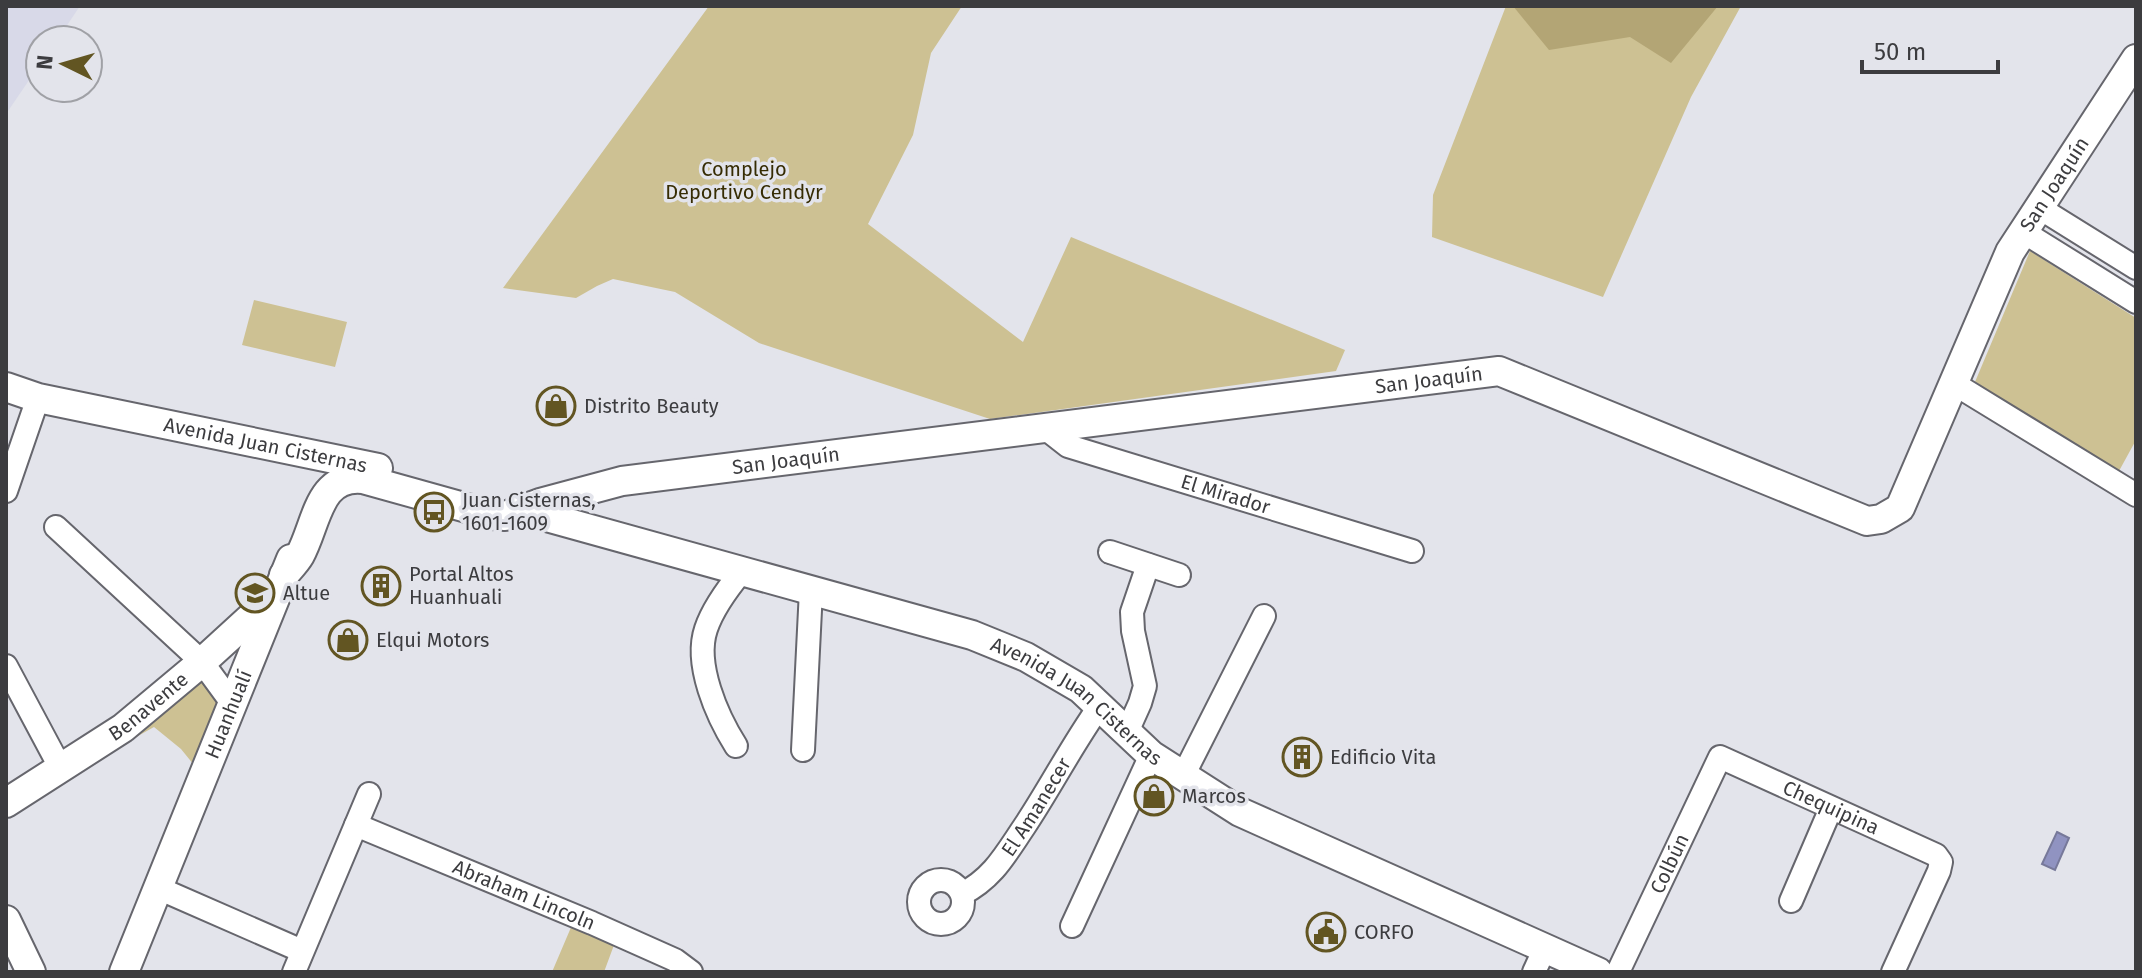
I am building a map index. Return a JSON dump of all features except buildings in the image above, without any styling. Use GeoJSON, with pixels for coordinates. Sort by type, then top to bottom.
{"type":"FeatureCollection","features":[{"type":"Feature","properties":{"kind":"main road","name":"San Joaquín"},"geometry":{"type":"LineString","coordinates":[[523,511],[540,503],[622,481],[1499,371],[1867,521],[1881,519],[1900,508],[2010,252],[2136,59]]}},
{"type":"Feature","properties":{"kind":"main road","name":"Avenida Juan Cisternas"},"geometry":{"type":"LineString","coordinates":[[6,387],[38,398],[376,468],[986,640],[1026,657],[1081,689],[1151,755],[1240,812],[1540,960],[1598,972]]}},
{"type":"Feature","properties":{"kind":"main road","name":"Huanhualí"},"geometry":{"type":"LineString","coordinates":[[124,972],[332,458]]}},
{"type":"Feature","properties":{"kind":"main road","name":"Avenida Juan Cisternas"},"geometry":{"type":"LineString","coordinates":[[280,585],[299,557],[326,494],[341,480],[355,478],[492,515],[505,516],[523,511]]}},
{"type":"Feature","properties":{"kind":"main road","name":"Benavente"},"geometry":{"type":"LineString","coordinates":[[6,803],[123,728],[202,662],[280,585]]}},
{"type":"Feature","properties":{"kind":"main road"},"geometry":{"type":"LineString","coordinates":[[6,920],[31,972]]}},
{"type":"Feature","properties":{"kind":"street"},"geometry":{"type":"LineString","coordinates":[[2038,207],[2136,268]]}},
{"type":"Feature","properties":{"kind":"street"},"geometry":{"type":"LineString","coordinates":[[2022,231],[2136,302]]}},
{"type":"Feature","properties":{"kind":"street"},"geometry":{"type":"LineString","coordinates":[[1953,383],[2136,495]]}},
{"type":"Feature","properties":{"kind":"street"},"geometry":{"type":"LineString","coordinates":[[6,491],[38,398]]}},
{"type":"Feature","properties":{"kind":"street","name":"El Mirador"},"geometry":{"type":"LineString","coordinates":[[1045,428],[1068,446],[1412,551]]}},
{"type":"Feature","properties":{"kind":"street"},"geometry":{"type":"LineString","coordinates":[[56,527],[202,662],[232,703]]}},
{"type":"Feature","properties":{"kind":"street"},"geometry":{"type":"LineString","coordinates":[[1110,552],[1179,575]]}},
{"type":"Feature","properties":{"kind":"street"},"geometry":{"type":"LineString","coordinates":[[1127,732],[1145,686],[1132,612],[1148,565]]}},
{"type":"Feature","properties":{"kind":"street"},"geometry":{"type":"LineString","coordinates":[[736,746],[723,726],[706,677],[703,648],[706,629],[722,597],[742,571]]}},
{"type":"Feature","properties":{"kind":"street"},"geometry":{"type":"LineString","coordinates":[[803,750],[811,590]]}},
{"type":"Feature","properties":{"kind":"street"},"geometry":{"type":"LineString","coordinates":[[1183,776],[1264,616]]}},
{"type":"Feature","properties":{"kind":"street"},"geometry":{"type":"LineString","coordinates":[[6,666],[61,769]]}},
{"type":"Feature","properties":{"kind":"street","name":"El Amanecer"},"geometry":{"type":"LineString","coordinates":[[962,894],[976,887],[996,869],[1099,707]]}},
{"type":"Feature","properties":{"kind":"street"},"geometry":{"type":"LineString","coordinates":[[1072,926],[1151,755]]}},
{"type":"Feature","properties":{"kind":"street","name":"Chequipina"},"geometry":{"type":"LineString","coordinates":[[1720,757],[1936,855],[1941,862],[1939,871],[1893,972]]}},
{"type":"Feature","properties":{"kind":"street","name":"Colbún"},"geometry":{"type":"LineString","coordinates":[[1618,972],[1720,757]]}},
{"type":"Feature","properties":{"kind":"street"},"geometry":{"type":"LineString","coordinates":[[294,972],[369,794]]}},
{"type":"Feature","properties":{"kind":"street"},"geometry":{"type":"LineString","coordinates":[[1791,901],[1831,808]]}},
{"type":"Feature","properties":{"kind":"street","name":"Abraham Lincoln"},"geometry":{"type":"LineString","coordinates":[[356,825],[592,923],[675,960],[691,972]]}},
{"type":"Feature","properties":{"kind":"street"},"geometry":{"type":"LineString","coordinates":[[158,888],[302,951]]}},
{"type":"Feature","properties":{"kind":"shaded area"},"geometry":{"type":"Polygon","coordinates":[[[6,6],[80,6],[68,24],[24,24],[24,88],[6,114],[6,6]]]}},
{"type":"Feature","properties":{"kind":"shaded area"},"geometry":{"type":"Polygon","coordinates":[[[1513,6],[1718,6],[1671,63],[1630,37],[1549,50],[1513,6]]]}},
{"type":"Feature","properties":{"kind":"green space","name":"Complejo Deportivo Cendyr"},"geometry":{"type":"Polygon","coordinates":[[[709,6],[962,6],[931,53],[913,135],[868,224],[1023,342],[1071,237],[1345,350],[1336,371],[990,419],[759,343],[675,292],[613,279],[576,298],[503,288],[709,6]]]}},
{"type":"Feature","properties":{"kind":"green space"},"geometry":{"type":"Polygon","coordinates":[[[1506,6],[1741,6],[1691,97],[1603,297],[1432,237],[1433,195],[1506,6]]]}},
{"type":"Feature","properties":{"kind":"green space"},"geometry":{"type":"Polygon","coordinates":[[[2030,251],[2136,318],[2136,440],[2119,471],[1975,382],[2030,251]]]}},
{"type":"Feature","properties":{"kind":"green space"},"geometry":{"type":"Polygon","coordinates":[[[254,300],[347,322],[335,367],[242,345],[254,300]]]}},
{"type":"Feature","properties":{"kind":"green space"},"geometry":{"type":"Polygon","coordinates":[[[202,675],[220,706],[194,765],[181,749],[154,727],[120,746],[202,675]]]}},
{"type":"Feature","properties":{"kind":"green space"},"geometry":{"type":"Polygon","coordinates":[[[572,925],[614,945],[604,972],[552,972],[572,925]]]}},
{"type":"Feature","properties":{"kind":"water"},"geometry":{"type":"Polygon","coordinates":[[[2057,832],[2069,838],[2055,870],[2042,864],[2057,832]]]}},
{"type":"Feature","properties":{"kind":"place","name":"Distrito Beauty"},"geometry":{"type":"Point","coordinates":[556,406]}},
{"type":"Feature","properties":{"kind":"place","name":"Juan Cisternas, 1601-1609"},"geometry":{"type":"Point","coordinates":[434,512]}},
{"type":"Feature","properties":{"kind":"place","name":"Portal Altos Huanhuali"},"geometry":{"type":"Point","coordinates":[381,586]}},
{"type":"Feature","properties":{"kind":"place","name":"Altue"},"geometry":{"type":"Point","coordinates":[255,593]}},
{"type":"Feature","properties":{"kind":"place","name":"Elqui Motors"},"geometry":{"type":"Point","coordinates":[348,640]}},
{"type":"Feature","properties":{"kind":"place","name":"Edificio Vita"},"geometry":{"type":"Point","coordinates":[1302,757]}},
{"type":"Feature","properties":{"kind":"place","name":"Marcos"},"geometry":{"type":"Point","coordinates":[1154,796]}},
{"type":"Feature","properties":{"kind":"place","name":"CORFO"},"geometry":{"type":"Point","coordinates":[1326,932]}}]}
